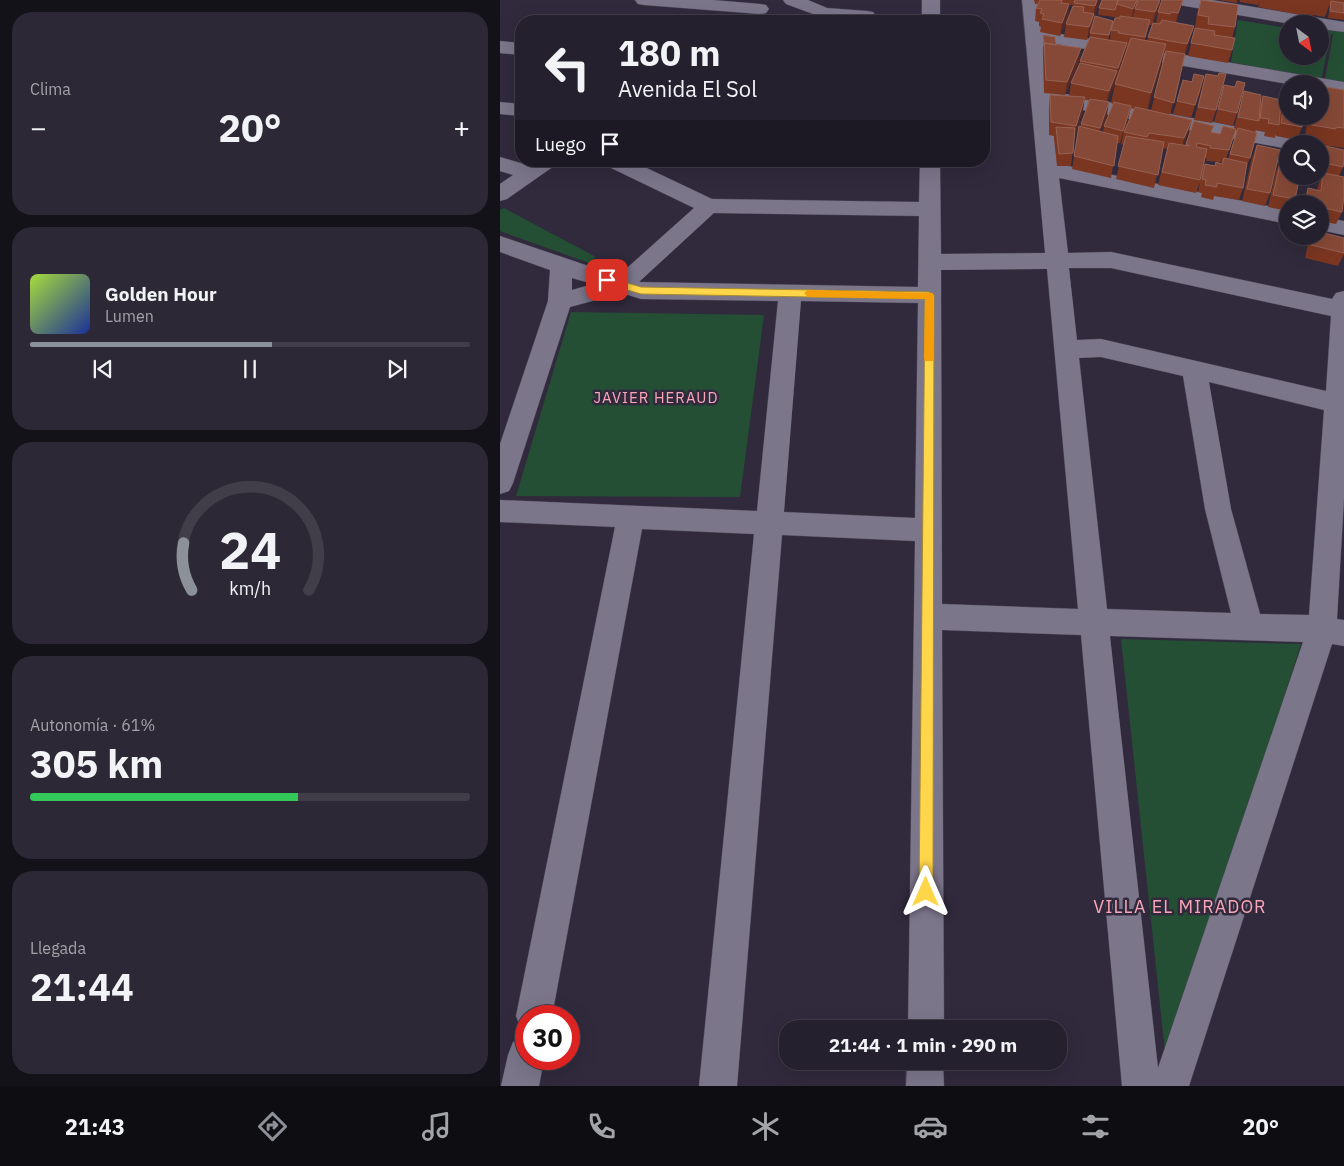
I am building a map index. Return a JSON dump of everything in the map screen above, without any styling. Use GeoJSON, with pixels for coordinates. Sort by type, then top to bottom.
{"type":"FeatureCollection","features":[{"type":"Feature","properties":{"kind":"street"},"geometry":{"type":"LineString","coordinates":[[644,0],[766,4]]}},
{"type":"Feature","properties":{"kind":"street"},"geometry":{"type":"LineString","coordinates":[[792,0],[824,13],[853,15]]}},
{"type":"Feature","properties":{"kind":"street"},"geometry":{"type":"LineString","coordinates":[[931,0],[931,15]]}},
{"type":"Feature","properties":{"kind":"street"},"geometry":{"type":"LineString","coordinates":[[1031,0],[1141,1086]]}},
{"type":"Feature","properties":{"kind":"street"},"geometry":{"type":"LineString","coordinates":[[1179,0],[1344,27]]}},
{"type":"Feature","properties":{"kind":"street"},"geometry":{"type":"LineString","coordinates":[[751,15],[766,4]]}},
{"type":"Feature","properties":{"kind":"street"},"geometry":{"type":"LineString","coordinates":[[1035,34],[1279,77]]}},
{"type":"Feature","properties":{"kind":"street"},"geometry":{"type":"LineString","coordinates":[[500,47],[515,48]]}},
{"type":"Feature","properties":{"kind":"street"},"geometry":{"type":"LineString","coordinates":[[1329,86],[1344,88]]}},
{"type":"Feature","properties":{"kind":"street"},"geometry":{"type":"LineString","coordinates":[[1041,96],[1279,141]]}},
{"type":"Feature","properties":{"kind":"street"},"geometry":{"type":"LineString","coordinates":[[500,108],[515,109]]}},
{"type":"Feature","properties":{"kind":"street"},"geometry":{"type":"LineString","coordinates":[[500,164],[515,165]]}},
{"type":"Feature","properties":{"kind":"street"},"geometry":{"type":"LineString","coordinates":[[500,194],[538,167]]}},
{"type":"Feature","properties":{"kind":"street"},"geometry":{"type":"LineString","coordinates":[[627,167],[708,206],[930,209]]}},
{"type":"Feature","properties":{"kind":"street"},"geometry":{"type":"LineString","coordinates":[[926,1020],[930,167]]}},
{"type":"Feature","properties":{"kind":"street"},"geometry":{"type":"LineString","coordinates":[[1048,169],[1279,215]]}},
{"type":"Feature","properties":{"kind":"street"},"geometry":{"type":"LineString","coordinates":[[560,301],[622,285],[708,206]]}},
{"type":"Feature","properties":{"kind":"street"},"geometry":{"type":"LineString","coordinates":[[1329,225],[1344,228]]}},
{"type":"Feature","properties":{"kind":"street"},"geometry":{"type":"LineString","coordinates":[[500,244],[561,266],[641,291],[929,295]]}},
{"type":"Feature","properties":{"kind":"street"},"geometry":{"type":"LineString","coordinates":[[930,262],[1111,260],[1344,310]]}},
{"type":"Feature","properties":{"kind":"street"},"geometry":{"type":"LineString","coordinates":[[500,483],[560,301],[561,266]]}},
{"type":"Feature","properties":{"kind":"street"},"geometry":{"type":"LineString","coordinates":[[718,1086],[790,293]]}},
{"type":"Feature","properties":{"kind":"street"},"geometry":{"type":"LineString","coordinates":[[1170,1086],[1333,631],[1337,403],[1344,299]]}},
{"type":"Feature","properties":{"kind":"street"},"geometry":{"type":"LineString","coordinates":[[1066,348],[1101,348],[1337,403]]}},
{"type":"Feature","properties":{"kind":"street"},"geometry":{"type":"LineString","coordinates":[[1194,370],[1218,509],[1249,626]]}},
{"type":"Feature","properties":{"kind":"street"},"geometry":{"type":"LineString","coordinates":[[500,511],[928,530]]}},
{"type":"Feature","properties":{"kind":"street"},"geometry":{"type":"LineString","coordinates":[[536,1005],[631,517]]}},
{"type":"Feature","properties":{"kind":"street"},"geometry":{"type":"LineString","coordinates":[[928,617],[1249,626],[1333,631]]}},
{"type":"Feature","properties":{"kind":"street"},"geometry":{"type":"LineString","coordinates":[[520,1086],[523,1070]]}},
{"type":"Feature","properties":{"kind":"street"},"geometry":{"type":"LineString","coordinates":[[925,1070],[925,1086]]}},
{"type":"Feature","properties":{"kind":"green space"},"geometry":{"type":"Polygon","coordinates":[[[1238,20],[1279,27],[1279,65],[1324,65],[1322,75],[1296,75],[1231,62],[1238,20]]]}},
{"type":"Feature","properties":{"kind":"green space"},"geometry":{"type":"Polygon","coordinates":[[[1329,28],[1344,30],[1344,82],[1329,80],[1329,75],[1326,75],[1333,34],[1331,34],[1329,43],[1329,28]]]}},
{"type":"Feature","properties":{"kind":"green space"},"geometry":{"type":"Polygon","coordinates":[[[504,208],[596,257],[589,263],[500,231],[500,210],[504,208]]]}},
{"type":"Feature","properties":{"kind":"green space"},"geometry":{"type":"Polygon","coordinates":[[[571,312],[764,315],[740,497],[516,496],[571,312]]]}},
{"type":"Feature","properties":{"kind":"green space"},"geometry":{"type":"Polygon","coordinates":[[[1121,639],[1301,644],[1166,1061],[1121,639]]]}},
{"type":"Feature","properties":{"kind":"building"},"geometry":{"type":"Polygon","coordinates":[[[1040,0],[1062,0],[1061,3],[1069,4],[1062,23],[1042,19],[1044,14],[1040,13],[1042,9],[1036,8],[1040,0]]]}},
{"type":"Feature","properties":{"kind":"building"},"geometry":{"type":"Polygon","coordinates":[[[1075,0],[1097,0],[1095,6],[1074,3],[1075,0]]]}},
{"type":"Feature","properties":{"kind":"building"},"geometry":{"type":"Polygon","coordinates":[[[1102,0],[1118,0],[1115,10],[1099,8],[1102,0]]]}},
{"type":"Feature","properties":{"kind":"building"},"geometry":{"type":"Polygon","coordinates":[[[1118,0],[1137,0],[1133,9],[1117,4],[1118,0]]]}},
{"type":"Feature","properties":{"kind":"building"},"geometry":{"type":"Polygon","coordinates":[[[1138,0],[1160,0],[1155,12],[1135,9],[1138,0]]]}},
{"type":"Feature","properties":{"kind":"building"},"geometry":{"type":"Polygon","coordinates":[[[1162,0],[1183,0],[1178,13],[1171,12],[1170,14],[1158,12],[1162,0]]]}},
{"type":"Feature","properties":{"kind":"building"},"geometry":{"type":"Polygon","coordinates":[[[1201,0],[1238,5],[1235,27],[1208,24],[1209,17],[1198,15],[1201,0]]]}},
{"type":"Feature","properties":{"kind":"building"},"geometry":{"type":"Polygon","coordinates":[[[1331,1],[1344,3],[1344,13],[1330,11],[1331,1]]]}},
{"type":"Feature","properties":{"kind":"building"},"geometry":{"type":"Polygon","coordinates":[[[1073,6],[1084,7],[1083,12],[1094,14],[1089,27],[1066,24],[1073,6]]]}},
{"type":"Feature","properties":{"kind":"building"},"geometry":{"type":"Polygon","coordinates":[[[1095,16],[1113,21],[1109,35],[1090,33],[1095,16]]]}},
{"type":"Feature","properties":{"kind":"building"},"geometry":{"type":"Polygon","coordinates":[[[1120,16],[1150,20],[1145,37],[1118,33],[1119,31],[1111,30],[1115,18],[1120,18],[1120,16]]]}},
{"type":"Feature","properties":{"kind":"building"},"geometry":{"type":"Polygon","coordinates":[[[1162,20],[1194,26],[1187,44],[1148,37],[1153,23],[1160,24],[1162,20]]]}},
{"type":"Feature","properties":{"kind":"building"},"geometry":{"type":"Polygon","coordinates":[[[1195,28],[1215,31],[1214,35],[1235,38],[1232,50],[1191,43],[1195,28]]]}},
{"type":"Feature","properties":{"kind":"building"},"geometry":{"type":"Polygon","coordinates":[[[1043,35],[1055,37],[1056,45],[1044,43],[1044,46],[1043,35]]]}},
{"type":"Feature","properties":{"kind":"building"},"geometry":{"type":"Polygon","coordinates":[[[1090,37],[1127,43],[1118,68],[1080,61],[1090,37]]]}},
{"type":"Feature","properties":{"kind":"building"},"geometry":{"type":"Polygon","coordinates":[[[1131,38],[1166,44],[1151,93],[1115,84],[1131,38]]]}},
{"type":"Feature","properties":{"kind":"building"},"geometry":{"type":"Polygon","coordinates":[[[1044,43],[1081,48],[1067,82],[1046,80],[1044,43]]]}},
{"type":"Feature","properties":{"kind":"building"},"geometry":{"type":"Polygon","coordinates":[[[1166,51],[1185,54],[1174,103],[1154,97],[1166,51]]]}},
{"type":"Feature","properties":{"kind":"building"},"geometry":{"type":"Polygon","coordinates":[[[1080,63],[1117,71],[1109,91],[1071,83],[1080,63]]]}},
{"type":"Feature","properties":{"kind":"building"},"geometry":{"type":"Polygon","coordinates":[[[1219,73],[1226,74],[1216,110],[1198,107],[1206,74],[1218,76],[1219,73]]]}},
{"type":"Feature","properties":{"kind":"building"},"geometry":{"type":"Polygon","coordinates":[[[1194,74],[1204,76],[1195,105],[1177,101],[1183,80],[1192,82],[1194,74]]]}},
{"type":"Feature","properties":{"kind":"building"},"geometry":{"type":"Polygon","coordinates":[[[1237,81],[1245,83],[1237,113],[1218,109],[1224,85],[1235,87],[1237,81]]]}},
{"type":"Feature","properties":{"kind":"building"},"geometry":{"type":"Polygon","coordinates":[[[1329,88],[1344,90],[1344,128],[1336,127],[1336,129],[1312,125],[1329,125],[1329,88]]]}},
{"type":"Feature","properties":{"kind":"building"},"geometry":{"type":"Polygon","coordinates":[[[1244,91],[1261,95],[1259,121],[1238,117],[1244,91]]]}},
{"type":"Feature","properties":{"kind":"building"},"geometry":{"type":"Polygon","coordinates":[[[1050,95],[1085,97],[1076,126],[1051,122],[1050,95]]]}},
{"type":"Feature","properties":{"kind":"building"},"geometry":{"type":"Polygon","coordinates":[[[1263,96],[1279,100],[1279,125],[1268,123],[1269,119],[1260,118],[1263,96]]]}},
{"type":"Feature","properties":{"kind":"building"},"geometry":{"type":"Polygon","coordinates":[[[1090,99],[1109,102],[1100,128],[1081,124],[1090,99]]]}},
{"type":"Feature","properties":{"kind":"building"},"geometry":{"type":"Polygon","coordinates":[[[1114,102],[1131,106],[1123,131],[1104,126],[1114,102]]]}},
{"type":"Feature","properties":{"kind":"building"},"geometry":{"type":"Polygon","coordinates":[[[1135,107],[1192,120],[1184,138],[1149,133],[1147,137],[1124,132],[1135,107]]]}},
{"type":"Feature","properties":{"kind":"building"},"geometry":{"type":"Polygon","coordinates":[[[1194,121],[1214,126],[1211,132],[1220,134],[1223,126],[1236,129],[1229,150],[1210,148],[1211,146],[1197,143],[1196,147],[1207,149],[1200,180],[1162,172],[1169,143],[1190,146],[1186,144],[1194,121]]]}},
{"type":"Feature","properties":{"kind":"building"},"geometry":{"type":"Polygon","coordinates":[[[1079,126],[1118,136],[1114,166],[1074,156],[1079,126]]]}},
{"type":"Feature","properties":{"kind":"building"},"geometry":{"type":"Polygon","coordinates":[[[1056,127],[1075,128],[1073,153],[1059,154],[1056,127]]]}},
{"type":"Feature","properties":{"kind":"building"},"geometry":{"type":"Polygon","coordinates":[[[1238,128],[1257,133],[1250,158],[1230,154],[1238,128]]]}},
{"type":"Feature","properties":{"kind":"building"},"geometry":{"type":"Polygon","coordinates":[[[1126,136],[1164,142],[1158,175],[1118,166],[1126,136]]]}},
{"type":"Feature","properties":{"kind":"building"},"geometry":{"type":"Polygon","coordinates":[[[1257,145],[1279,150],[1270,193],[1247,189],[1257,145]]]}},
{"type":"Feature","properties":{"kind":"building"},"geometry":{"type":"Polygon","coordinates":[[[1329,147],[1344,150],[1343,167],[1329,164],[1329,147]]]}},
{"type":"Feature","properties":{"kind":"building"},"geometry":{"type":"Polygon","coordinates":[[[1224,158],[1247,163],[1243,188],[1217,183],[1217,187],[1205,185],[1206,180],[1202,179],[1205,164],[1215,166],[1216,162],[1222,164],[1224,158]]]}},
{"type":"Feature","properties":{"kind":"building"},"geometry":{"type":"Polygon","coordinates":[[[1279,168],[1279,185],[1298,185],[1296,195],[1273,195],[1279,168]]]}},
{"type":"Feature","properties":{"kind":"building"},"geometry":{"type":"Polygon","coordinates":[[[1329,174],[1344,177],[1342,212],[1329,209],[1329,195],[1307,195],[1308,188],[1321,191],[1322,185],[1329,185],[1329,174]]]}},
{"type":"Feature","properties":{"kind":"building"},"geometry":{"type":"Polygon","coordinates":[[[1329,234],[1344,238],[1344,253],[1311,245],[1329,245],[1329,234]]]}},
{"type":"Feature","properties":{"kind":"slow traffic"},"geometry":{"type":"LineString","coordinates":[[808,293],[929,295],[929,358]]}},
{"type":"Feature","properties":{"kind":"district","name":"JAVIER HERAUD"},"geometry":{"type":"Point","coordinates":[656,397]}},
{"type":"Feature","properties":{"kind":"district","name":"VILLA EL MIRADOR"},"geometry":{"type":"Point","coordinates":[1180,906]}},
{"type":"Feature","properties":{"kind":"route"},"geometry":{"type":"LineString","coordinates":[[607,280],[641,291],[929,295],[926,892]]}}]}
